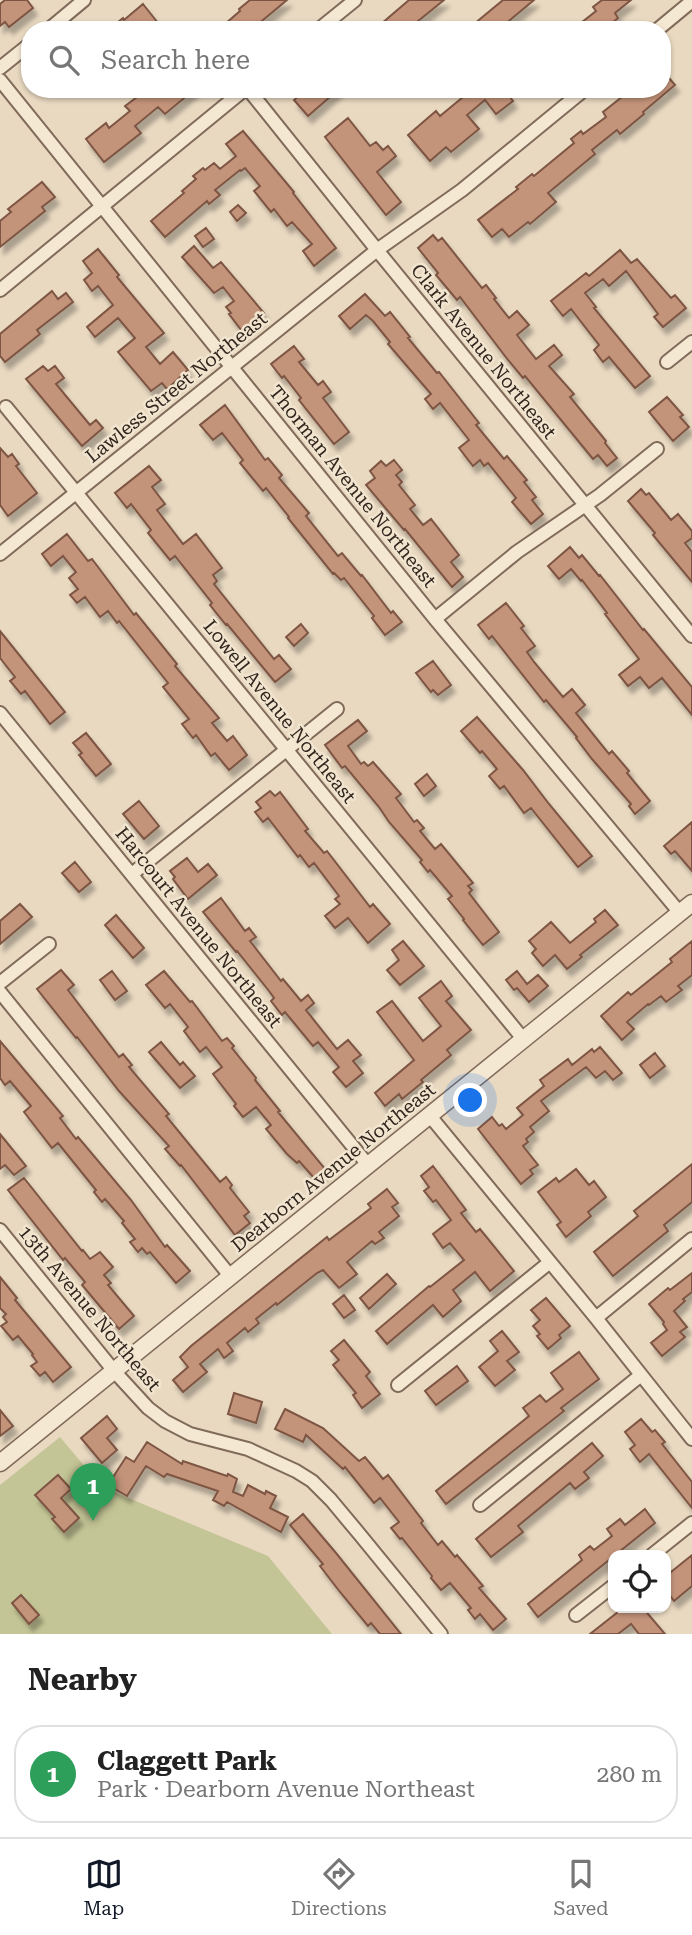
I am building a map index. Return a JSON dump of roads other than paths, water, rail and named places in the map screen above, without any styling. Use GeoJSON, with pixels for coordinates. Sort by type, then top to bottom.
{"type":"FeatureCollection","features":[{"type":"Feature","properties":{"kind":"street"},"geometry":{"type":"LineString","coordinates":[[59,21],[84,0]]}},
{"type":"Feature","properties":{"kind":"street"},"geometry":{"type":"LineString","coordinates":[[329,21],[355,0]]}},
{"type":"Feature","properties":{"kind":"street"},"geometry":{"type":"LineString","coordinates":[[668,21],[692,1]]}},
{"type":"Feature","properties":{"kind":"street"},"geometry":{"type":"LineString","coordinates":[[0,68],[21,51]]}},
{"type":"Feature","properties":{"kind":"street","name":"Thorman Avenue Northeast"},"geometry":{"type":"LineString","coordinates":[[0,80],[435,619],[686,908]]}},
{"type":"Feature","properties":{"kind":"street"},"geometry":{"type":"LineString","coordinates":[[0,290],[236,98]]}},
{"type":"Feature","properties":{"kind":"street","name":"Clark Avenue Northeast"},"geometry":{"type":"LineString","coordinates":[[254,98],[692,636]]}},
{"type":"Feature","properties":{"kind":"street","name":"Lawless Street Northeast"},"geometry":{"type":"LineString","coordinates":[[0,554],[377,250],[461,190],[574,98]]}},
{"type":"Feature","properties":{"kind":"street"},"geometry":{"type":"LineString","coordinates":[[667,362],[692,342]]}},
{"type":"Feature","properties":{"kind":"street","name":"Lowell Avenue Northeast"},"geometry":{"type":"LineString","coordinates":[[6,407],[524,1040]]}},
{"type":"Feature","properties":{"kind":"street"},"geometry":{"type":"LineString","coordinates":[[435,619],[517,552],[600,495],[657,449]]}},
{"type":"Feature","properties":{"kind":"street"},"geometry":{"type":"LineString","coordinates":[[132,874],[337,709]]}},
{"type":"Feature","properties":{"kind":"street","name":"Harcourt Avenue Northeast"},"geometry":{"type":"LineString","coordinates":[[0,713],[368,1166]]}},
{"type":"Feature","properties":{"kind":"street","name":"Dearborn Avenue Northeast"},"geometry":{"type":"LineString","coordinates":[[0,1463],[686,908]]}},
{"type":"Feature","properties":{"kind":"street"},"geometry":{"type":"LineString","coordinates":[[0,983],[49,944]]}},
{"type":"Feature","properties":{"kind":"street"},"geometry":{"type":"LineString","coordinates":[[0,992],[231,1277]]}},
{"type":"Feature","properties":{"kind":"street"},"geometry":{"type":"LineString","coordinates":[[430,1116],[692,1439]]}},
{"type":"Feature","properties":{"kind":"street","name":"13th Avenue Northeast"},"geometry":{"type":"LineString","coordinates":[[0,1230],[114,1371],[148,1408],[165,1421],[190,1434],[248,1449],[312,1481],[441,1634]]}},
{"type":"Feature","properties":{"kind":"street"},"geometry":{"type":"LineString","coordinates":[[596,1318],[692,1240]]}},
{"type":"Feature","properties":{"kind":"street"},"geometry":{"type":"LineString","coordinates":[[398,1385],[550,1262]]}},
{"type":"Feature","properties":{"kind":"street"},"geometry":{"type":"LineString","coordinates":[[480,1505],[641,1375]]}},
{"type":"Feature","properties":{"kind":"street"},"geometry":{"type":"LineString","coordinates":[[658,1550],[692,1523]]}},
{"type":"Feature","properties":{"kind":"street"},"geometry":{"type":"LineString","coordinates":[[576,1615],[608,1590]]}},
{"type":"Feature","properties":{"kind":"place","name":"Claggett Park"},"geometry":{"type":"Point","coordinates":[93,1521]}}]}
